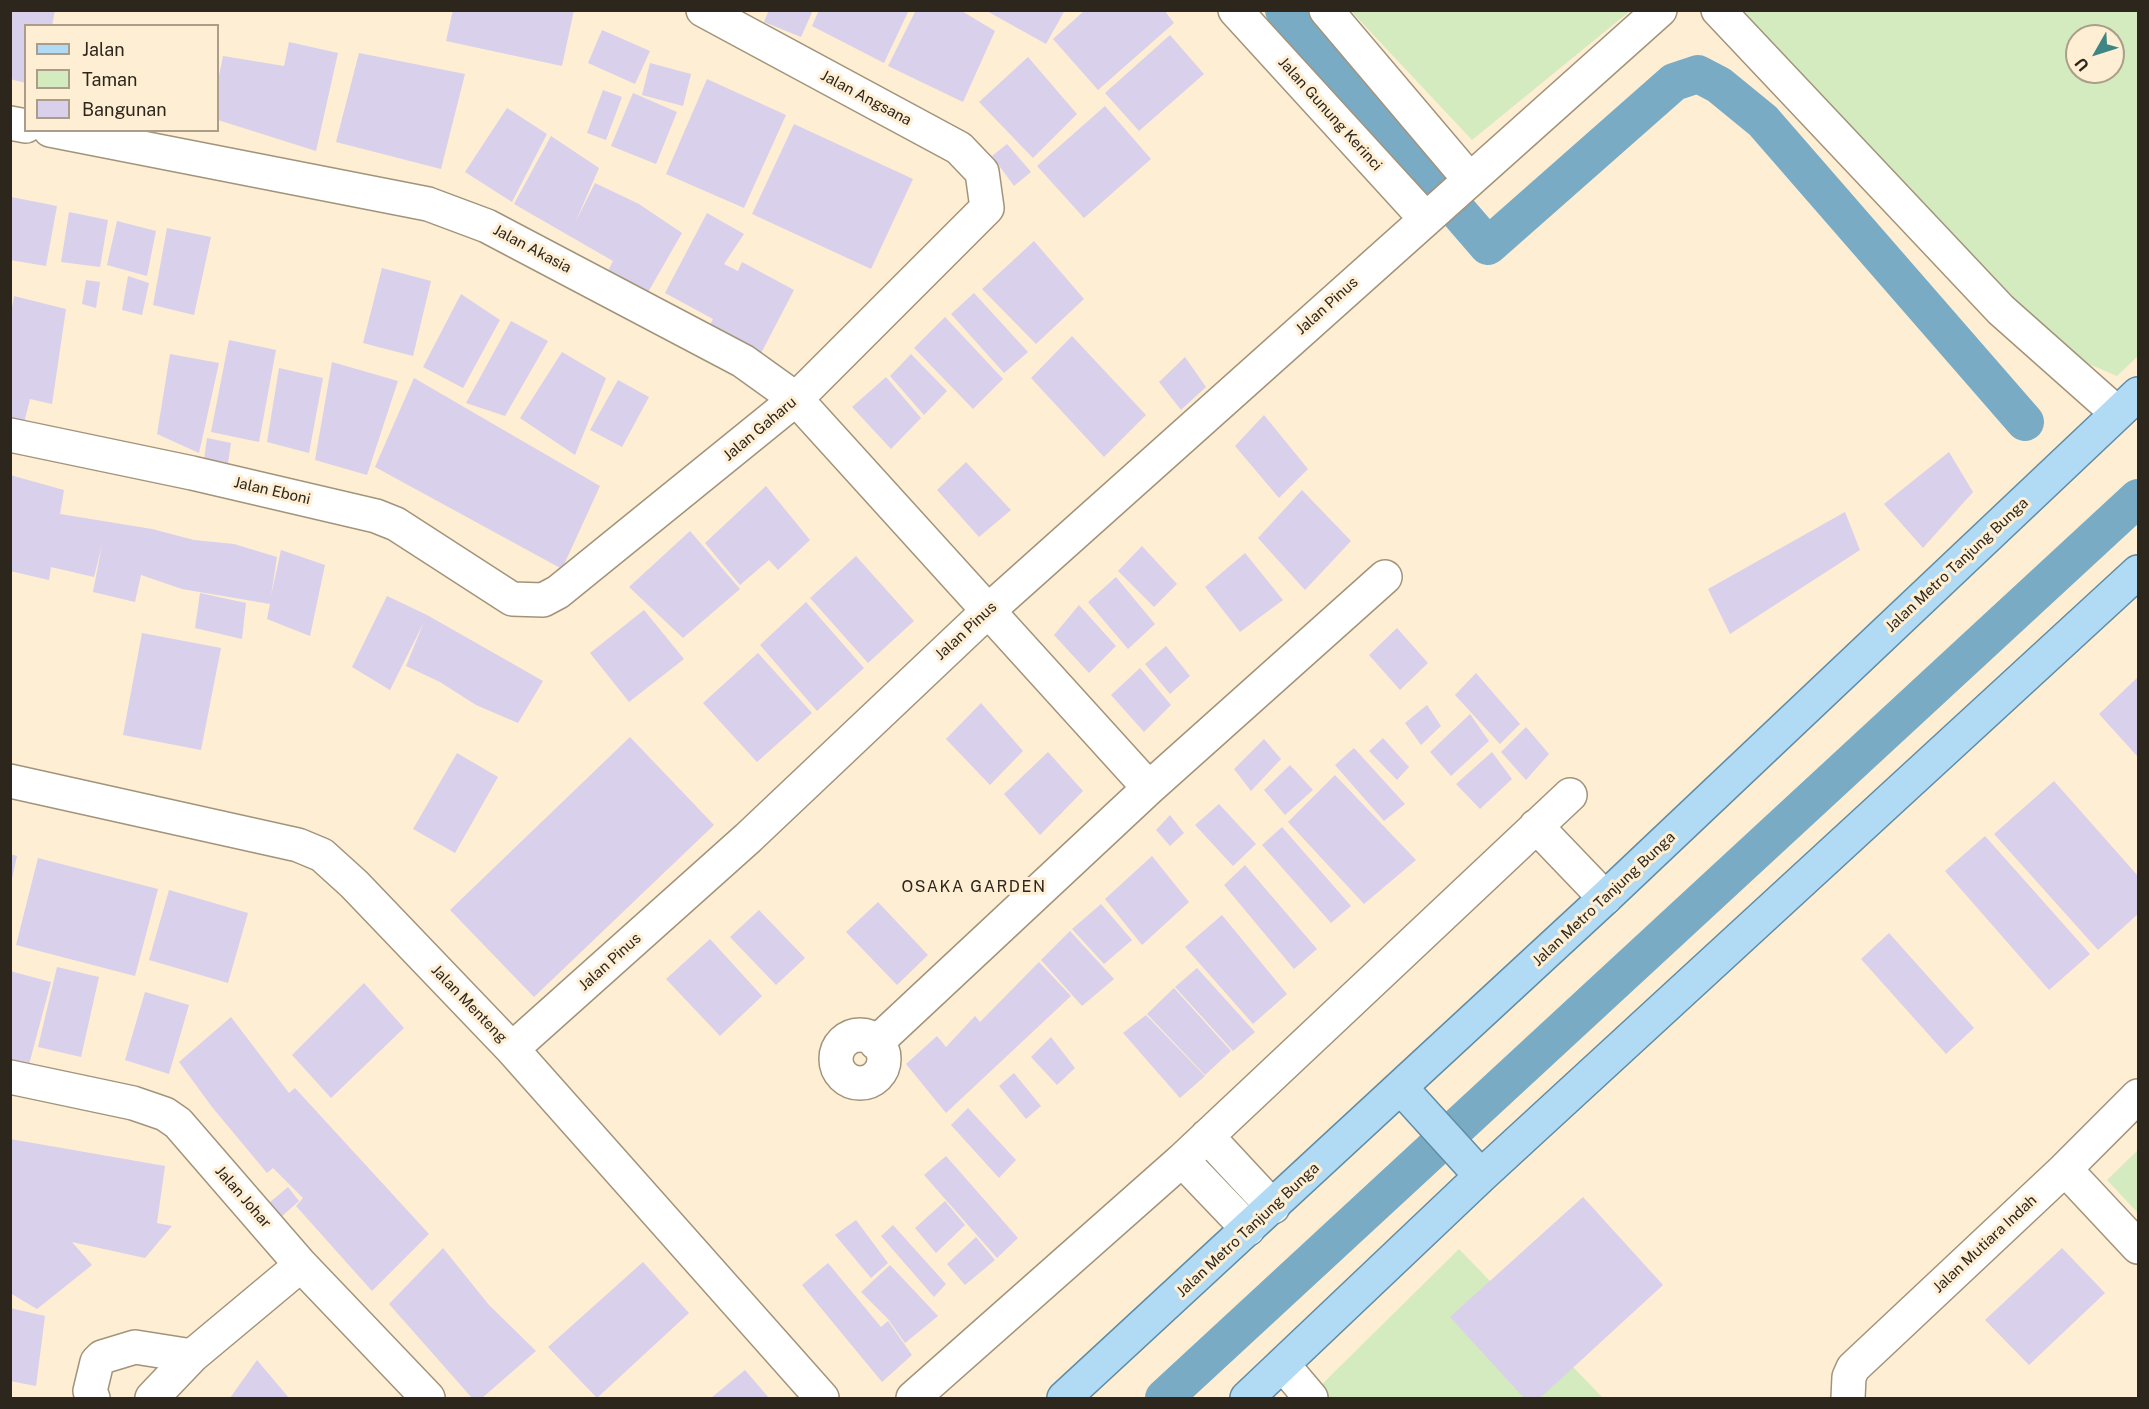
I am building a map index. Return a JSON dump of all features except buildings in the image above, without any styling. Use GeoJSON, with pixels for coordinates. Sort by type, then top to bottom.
{"type":"FeatureCollection","features":[{"type":"Feature","properties":{"kind":"main road","name":"Jalan Metro Tanjung Bunga"},"geometry":{"type":"LineString","coordinates":[[1064,1398],[1273,1207],[1409,1097],[1605,898],[2128,403]]}},
{"type":"Feature","properties":{"kind":"main road"},"geometry":{"type":"LineString","coordinates":[[1246,1398],[1283,1365],[1471,1166],[2139,572]]}},
{"type":"Feature","properties":{"kind":"main road"},"geometry":{"type":"LineString","coordinates":[[1409,1097],[1471,1166]]}},
{"type":"Feature","properties":{"kind":"street","name":"Jalan Angsana"},"geometry":{"type":"LineString","coordinates":[[703,10],[959,148],[982,172],[987,201],[987,208],[982,216]]}},
{"type":"Feature","properties":{"kind":"street","name":"Jalan Gunung Kerinci"},"geometry":{"type":"LineString","coordinates":[[1235,10],[1429,215]]}},
{"type":"Feature","properties":{"kind":"street"},"geometry":{"type":"LineString","coordinates":[[1326,10],[1465,184]]}},
{"type":"Feature","properties":{"kind":"street","name":"Jalan Pinus"},"geometry":{"type":"LineString","coordinates":[[512,1049],[748,838],[989,610],[1660,10]]}},
{"type":"Feature","properties":{"kind":"street"},"geometry":{"type":"LineString","coordinates":[[1718,10],[2001,310],[2128,403]]}},
{"type":"Feature","properties":{"kind":"street","name":"Jalan Akasia"},"geometry":{"type":"LineString","coordinates":[[60,132],[428,204],[487,226],[743,361],[796,399],[1149,788]]}},
{"type":"Feature","properties":{"kind":"street","name":"Jalan Gaharu"},"geometry":{"type":"LineString","coordinates":[[513,599],[543,600],[558,592],[796,399],[982,216]]}},
{"type":"Feature","properties":{"kind":"street","name":"Jalan Eboni"},"geometry":{"type":"LineString","coordinates":[[10,435],[192,473],[384,518],[513,599]]}},
{"type":"Feature","properties":{"kind":"street"},"geometry":{"type":"LineString","coordinates":[[876,1043],[1149,788],[1385,577]]}},
{"type":"Feature","properties":{"kind":"street","name":"Jalan Menteng"},"geometry":{"type":"LineString","coordinates":[[10,781],[298,844],[322,855],[354,884],[512,1049],[822,1398]]}},
{"type":"Feature","properties":{"kind":"street"},"geometry":{"type":"LineString","coordinates":[[913,1398],[1182,1160],[1570,795]]}},
{"type":"Feature","properties":{"kind":"street"},"geometry":{"type":"LineString","coordinates":[[1536,826],[1605,898]]}},
{"type":"Feature","properties":{"kind":"street","name":"Jalan Johar"},"geometry":{"type":"LineString","coordinates":[[10,1077],[133,1103],[165,1114],[186,1130],[301,1265],[429,1398]]}},
{"type":"Feature","properties":{"kind":"street","name":"Jalan Mutiara Indah"},"geometry":{"type":"LineString","coordinates":[[1848,1398],[1849,1377],[1853,1368],[2065,1169],[2139,1096]]}},
{"type":"Feature","properties":{"kind":"street"},"geometry":{"type":"LineString","coordinates":[[1207,1136],[1273,1207]]}},
{"type":"Feature","properties":{"kind":"street"},"geometry":{"type":"LineString","coordinates":[[1182,1160],[1248,1229]]}},
{"type":"Feature","properties":{"kind":"street"},"geometry":{"type":"LineString","coordinates":[[2065,1169],[2139,1247]]}},
{"type":"Feature","properties":{"kind":"street"},"geometry":{"type":"LineString","coordinates":[[152,1398],[192,1356],[301,1265]]}},
{"type":"Feature","properties":{"kind":"street"},"geometry":{"type":"LineString","coordinates":[[93,1398],[90,1391],[97,1362],[102,1357],[135,1347],[192,1356]]}},
{"type":"Feature","properties":{"kind":"street"},"geometry":{"type":"LineString","coordinates":[[1283,1365],[1311,1398]]}},
{"type":"Feature","properties":{"kind":"green space"},"geometry":{"type":"Polygon","coordinates":[[[1351,11],[1630,11],[1472,140],[1351,11]]]}},
{"type":"Feature","properties":{"kind":"green space"},"geometry":{"type":"Polygon","coordinates":[[[1728,11],[2138,11],[2138,356],[2117,376],[2072,357],[1728,11]]]}},
{"type":"Feature","properties":{"kind":"green space"},"geometry":{"type":"Polygon","coordinates":[[[2138,1150],[2138,1213],[2107,1180],[2138,1150]]]}},
{"type":"Feature","properties":{"kind":"green space"},"geometry":{"type":"Polygon","coordinates":[[[1459,1249],[1603,1398],[1308,1398],[1459,1249]]]}},
{"type":"Feature","properties":{"kind":"waterway"},"geometry":{"type":"LineString","coordinates":[[1284,10],[1488,246],[1674,82],[1698,74],[1719,85],[1763,121],[2025,422]]}},
{"type":"Feature","properties":{"kind":"waterway"},"geometry":{"type":"LineString","coordinates":[[1164,1398],[2138,498]]}},
{"type":"Feature","properties":{"kind":"district","name":"OSAKA GARDEN"},"geometry":{"type":"Point","coordinates":[974,887]}}]}
